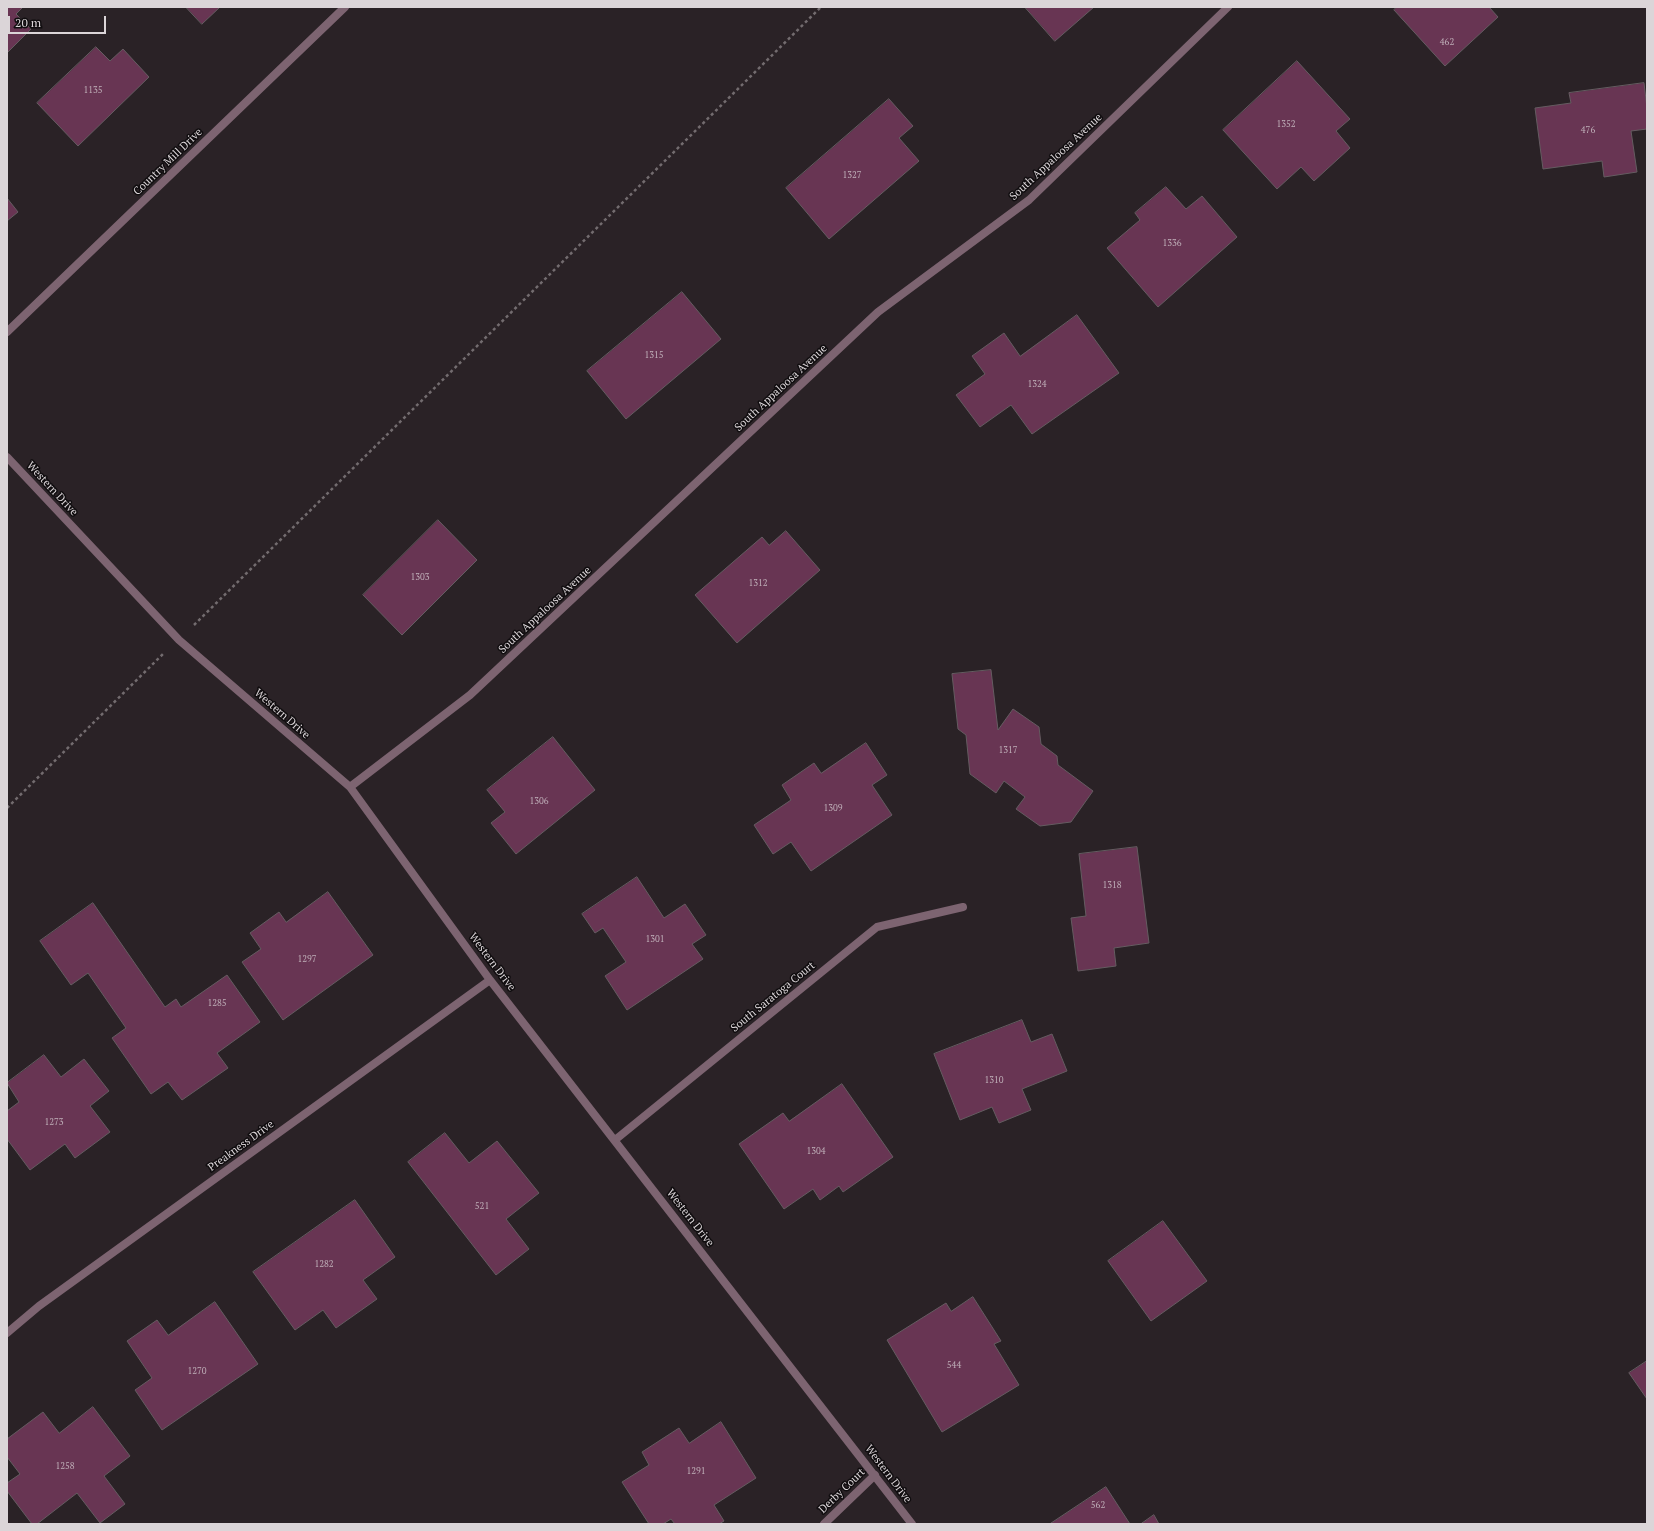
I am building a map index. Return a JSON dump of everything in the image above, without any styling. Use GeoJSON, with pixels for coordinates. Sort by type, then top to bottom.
{"type":"FeatureCollection","features":[{"type":"Feature","properties":{"kind":"street","name":"Country Mill Drive"},"geometry":{"type":"LineString","coordinates":[[7,332],[345,7]]}},
{"type":"Feature","properties":{"kind":"street","name":"South Appaloosa Avenue"},"geometry":{"type":"LineString","coordinates":[[350,787],[470,695],[878,312],[1029,200],[1228,7]]}},
{"type":"Feature","properties":{"kind":"street","name":"Western Drive"},"geometry":{"type":"LineString","coordinates":[[7,457],[178,640],[350,787],[490,980],[912,1524]]}},
{"type":"Feature","properties":{"kind":"street","name":"South Saratoga Court"},"geometry":{"type":"LineString","coordinates":[[615,1140],[877,927],[963,907]]}},
{"type":"Feature","properties":{"kind":"street","name":"Preakness Drive"},"geometry":{"type":"LineString","coordinates":[[7,1333],[40,1306],[490,980]]}},
{"type":"Feature","properties":{"kind":"street","name":"Derby Court"},"geometry":{"type":"LineString","coordinates":[[824,1524],[875,1475]]}},
{"type":"Feature","properties":{"kind":"path"},"geometry":{"type":"LineString","coordinates":[[204,615],[821,7]]}},
{"type":"Feature","properties":{"kind":"path"},"geometry":{"type":"LineString","coordinates":[[7,808],[162,655]]}},
{"type":"Feature","properties":{"kind":"building"},"geometry":{"type":"Polygon","coordinates":[[[7,7],[23,7],[16,14],[31,29],[7,53],[7,7]]]}},
{"type":"Feature","properties":{"kind":"building"},"geometry":{"type":"Polygon","coordinates":[[[186,7],[220,7],[202,24],[186,7]]]}},
{"type":"Feature","properties":{"kind":"building"},"geometry":{"type":"Polygon","coordinates":[[[1025,7],[1094,7],[1055,41],[1025,7]]]}},
{"type":"Feature","properties":{"kind":"building"},"geometry":{"type":"Polygon","coordinates":[[[1397,7],[1489,7],[1498,17],[1445,66],[1394,10],[1397,7]]]}},
{"type":"Feature","properties":{"kind":"building"},"geometry":{"type":"Polygon","coordinates":[[[96,47],[110,61],[123,49],[149,77],[78,146],[37,103],[96,47]]]}},
{"type":"Feature","properties":{"kind":"building"},"geometry":{"type":"Polygon","coordinates":[[[1297,61],[1350,119],[1336,131],[1350,148],[1314,181],[1301,167],[1277,189],[1223,130],[1297,61]]]}},
{"type":"Feature","properties":{"kind":"building"},"geometry":{"type":"Polygon","coordinates":[[[1644,83],[1647,108],[1647,129],[1631,131],[1637,172],[1604,177],[1602,161],[1543,169],[1535,108],[1571,103],[1569,93],[1644,83]]]}},
{"type":"Feature","properties":{"kind":"building"},"geometry":{"type":"Polygon","coordinates":[[[889,99],[913,126],[899,138],[919,161],[829,239],[786,188],[889,99]]]}},
{"type":"Feature","properties":{"kind":"building"},"geometry":{"type":"Polygon","coordinates":[[[1166,187],[1186,209],[1202,196],[1237,237],[1158,307],[1107,248],[1140,220],[1135,213],[1166,187]]]}},
{"type":"Feature","properties":{"kind":"building"},"geometry":{"type":"Polygon","coordinates":[[[7,198],[18,212],[7,221],[7,198]]]}},
{"type":"Feature","properties":{"kind":"building"},"geometry":{"type":"Polygon","coordinates":[[[682,292],[721,339],[626,419],[587,371],[682,292]]]}},
{"type":"Feature","properties":{"kind":"building"},"geometry":{"type":"Polygon","coordinates":[[[1077,315],[1119,373],[1032,434],[1011,405],[980,427],[956,395],[985,374],[972,356],[1004,333],[1020,356],[1077,315]]]}},
{"type":"Feature","properties":{"kind":"building"},"geometry":{"type":"Polygon","coordinates":[[[438,520],[477,560],[402,635],[363,595],[438,520]]]}},
{"type":"Feature","properties":{"kind":"building"},"geometry":{"type":"Polygon","coordinates":[[[786,531],[820,570],[737,643],[695,595],[762,537],[769,545],[786,531]]]}},
{"type":"Feature","properties":{"kind":"building"},"geometry":{"type":"Polygon","coordinates":[[[991,670],[998,730],[1013,709],[1039,727],[1041,744],[1057,756],[1058,765],[1093,791],[1071,822],[1040,826],[1016,809],[1025,797],[1004,781],[996,793],[970,774],[966,735],[958,729],[952,674],[991,670]]]}},
{"type":"Feature","properties":{"kind":"building"},"geometry":{"type":"Polygon","coordinates":[[[553,737],[595,790],[516,854],[491,823],[505,812],[487,790],[553,737]]]}},
{"type":"Feature","properties":{"kind":"building"},"geometry":{"type":"Polygon","coordinates":[[[866,743],[887,775],[872,785],[892,815],[811,871],[791,842],[773,854],[754,825],[791,800],[782,785],[814,763],[821,773],[866,743]]]}},
{"type":"Feature","properties":{"kind":"building"},"geometry":{"type":"Polygon","coordinates":[[[1137,847],[1149,943],[1114,948],[1116,966],[1078,971],[1071,918],[1086,916],[1079,854],[1137,847]]]}},
{"type":"Feature","properties":{"kind":"building"},"geometry":{"type":"Polygon","coordinates":[[[637,877],[664,918],[685,904],[706,935],[692,944],[703,959],[627,1010],[605,976],[626,962],[603,928],[595,933],[582,914],[637,877]]]}},
{"type":"Feature","properties":{"kind":"building"},"geometry":{"type":"Polygon","coordinates":[[[328,892],[373,955],[283,1020],[242,962],[261,949],[250,933],[279,912],[286,922],[328,892]]]}},
{"type":"Feature","properties":{"kind":"building"},"geometry":{"type":"Polygon","coordinates":[[[93,903],[165,1007],[176,999],[181,1007],[227,975],[260,1022],[217,1053],[228,1068],[182,1100],[168,1082],[151,1094],[112,1038],[126,1028],[88,973],[71,985],[40,941],[93,903]]]}},
{"type":"Feature","properties":{"kind":"building"},"geometry":{"type":"Polygon","coordinates":[[[1022,1020],[1031,1042],[1052,1034],[1067,1071],[1022,1089],[1031,1110],[999,1123],[992,1107],[960,1120],[934,1054],[1022,1020]]]}},
{"type":"Feature","properties":{"kind":"building"},"geometry":{"type":"Polygon","coordinates":[[[44,1055],[61,1077],[84,1059],[109,1091],[90,1106],[110,1132],[75,1158],[65,1144],[30,1170],[7,1139],[7,1111],[19,1102],[7,1083],[44,1055]]]}},
{"type":"Feature","properties":{"kind":"building"},"geometry":{"type":"Polygon","coordinates":[[[842,1084],[893,1157],[843,1192],[839,1186],[820,1200],[813,1189],[784,1209],[739,1144],[783,1113],[789,1121],[842,1084]]]}},
{"type":"Feature","properties":{"kind":"building"},"geometry":{"type":"Polygon","coordinates":[[[445,1133],[469,1163],[497,1141],[539,1193],[506,1219],[529,1249],[496,1275],[408,1162],[445,1133]]]}},
{"type":"Feature","properties":{"kind":"building"},"geometry":{"type":"Polygon","coordinates":[[[355,1200],[395,1257],[363,1280],[377,1299],[336,1328],[323,1310],[295,1330],[253,1272],[355,1200]]]}},
{"type":"Feature","properties":{"kind":"building"},"geometry":{"type":"Polygon","coordinates":[[[1163,1221],[1207,1281],[1151,1321],[1108,1261],[1163,1221]]]}},
{"type":"Feature","properties":{"kind":"building"},"geometry":{"type":"Polygon","coordinates":[[[973,1297],[1001,1341],[994,1344],[1019,1385],[942,1432],[887,1340],[946,1303],[951,1311],[973,1297]]]}},
{"type":"Feature","properties":{"kind":"building"},"geometry":{"type":"Polygon","coordinates":[[[215,1302],[258,1364],[162,1430],[135,1390],[152,1378],[127,1341],[157,1320],[168,1335],[215,1302]]]}},
{"type":"Feature","properties":{"kind":"building"},"geometry":{"type":"Polygon","coordinates":[[[1647,1361],[1647,1399],[1629,1373],[1647,1361]]]}},
{"type":"Feature","properties":{"kind":"building"},"geometry":{"type":"Polygon","coordinates":[[[93,1407],[130,1456],[104,1476],[125,1504],[100,1523],[77,1493],[37,1524],[32,1524],[7,1491],[7,1483],[20,1474],[7,1457],[7,1439],[43,1412],[59,1433],[93,1407]]]}},
{"type":"Feature","properties":{"kind":"building"},"geometry":{"type":"Polygon","coordinates":[[[721,1422],[756,1478],[714,1505],[724,1521],[719,1524],[675,1524],[671,1519],[663,1524],[649,1524],[622,1482],[649,1465],[642,1452],[679,1428],[689,1443],[721,1422]]]}},
{"type":"Feature","properties":{"kind":"building"},"geometry":{"type":"Polygon","coordinates":[[[1106,1487],[1130,1524],[1050,1524],[1106,1487]]]}},
{"type":"Feature","properties":{"kind":"building"},"geometry":{"type":"Polygon","coordinates":[[[1154,1515],[1159,1524],[1141,1524],[1154,1515]]]}}]}
